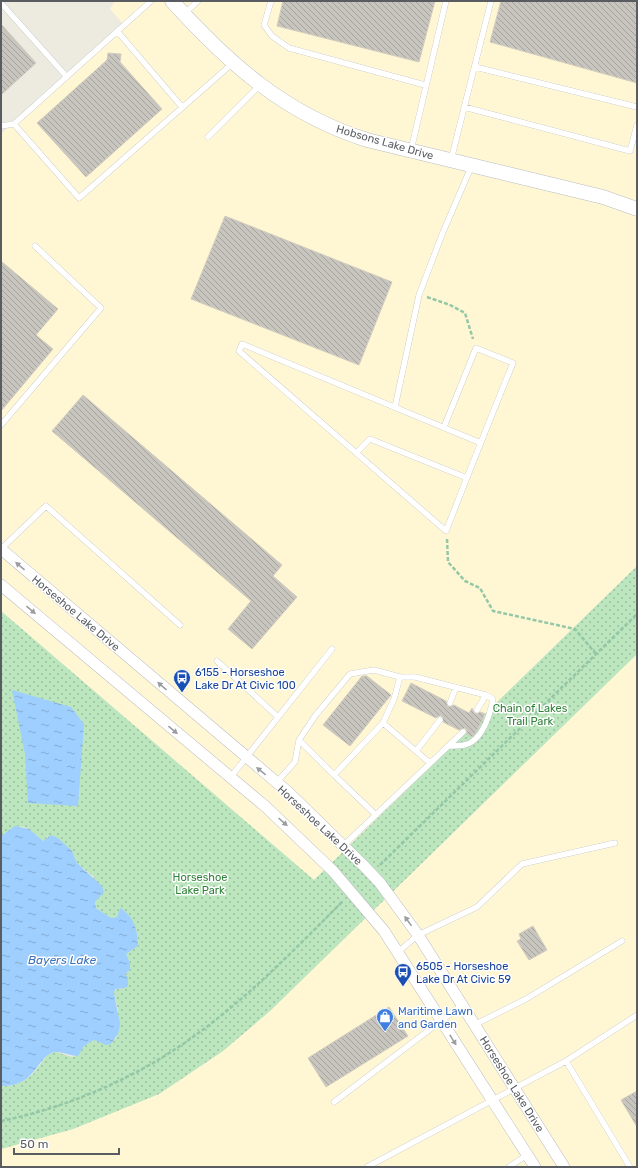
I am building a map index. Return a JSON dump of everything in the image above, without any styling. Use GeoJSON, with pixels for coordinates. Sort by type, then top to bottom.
{"type":"FeatureCollection","features":[{"type":"Feature","properties":{"kind":"street","name":"Hobsons Lake Drive"},"geometry":{"type":"LineString","coordinates":[[172,1],[216,48],[260,85],[308,116],[339,131],[603,197],[637,209]]}},
{"type":"Feature","properties":{"kind":"street","name":"Horseshoe Lake Drive"},"geometry":{"type":"LineString","coordinates":[[1,549],[276,783],[344,845],[380,883],[418,935],[564,1167]]}},
{"type":"Feature","properties":{"kind":"street","name":"Horseshoe Lake Drive"},"geometry":{"type":"LineString","coordinates":[[1,585],[295,833],[333,871],[373,917],[398,952],[535,1167]]}},
{"type":"Feature","properties":{"kind":"lane"},"geometry":{"type":"LineString","coordinates":[[1,126],[14,124],[151,1]]}},
{"type":"Feature","properties":{"kind":"lane"},"geometry":{"type":"LineString","coordinates":[[184,14],[198,1]]}},
{"type":"Feature","properties":{"kind":"lane"},"geometry":{"type":"LineString","coordinates":[[271,1],[264,25],[272,36],[289,48],[426,85]]}},
{"type":"Feature","properties":{"kind":"lane"},"geometry":{"type":"LineString","coordinates":[[411,150],[446,1]]}},
{"type":"Feature","properties":{"kind":"lane"},"geometry":{"type":"LineString","coordinates":[[451,160],[491,1]]}},
{"type":"Feature","properties":{"kind":"lane"},"geometry":{"type":"LineString","coordinates":[[1,3],[67,77]]}},
{"type":"Feature","properties":{"kind":"lane"},"geometry":{"type":"LineString","coordinates":[[118,32],[182,107]]}},
{"type":"Feature","properties":{"kind":"lane"},"geometry":{"type":"LineString","coordinates":[[14,124],[79,198],[233,63]]}},
{"type":"Feature","properties":{"kind":"lane"},"geometry":{"type":"LineString","coordinates":[[475,67],[637,106]]}},
{"type":"Feature","properties":{"kind":"lane"},"geometry":{"type":"LineString","coordinates":[[208,137],[260,85]]}},
{"type":"Feature","properties":{"kind":"lane"},"geometry":{"type":"LineString","coordinates":[[464,107],[630,151],[637,125]]}},
{"type":"Feature","properties":{"kind":"lane"},"geometry":{"type":"LineString","coordinates":[[395,407],[419,295],[443,232],[472,165]]}},
{"type":"Feature","properties":{"kind":"lane"},"geometry":{"type":"LineString","coordinates":[[1,425],[101,308],[34,246]]}},
{"type":"Feature","properties":{"kind":"lane"},"geometry":{"type":"LineString","coordinates":[[444,427],[476,348],[512,363],[467,478],[446,531],[239,351],[242,344],[395,407],[444,427],[481,442]]}},
{"type":"Feature","properties":{"kind":"lane"},"geometry":{"type":"LineString","coordinates":[[356,453],[370,440],[467,478]]}},
{"type":"Feature","properties":{"kind":"lane"},"geometry":{"type":"LineString","coordinates":[[1,549],[46,506],[180,625]]}},
{"type":"Feature","properties":{"kind":"lane"},"geometry":{"type":"LineString","coordinates":[[230,778],[332,649]]}},
{"type":"Feature","properties":{"kind":"lane"},"geometry":{"type":"LineString","coordinates":[[217,661],[278,717]]}},
{"type":"Feature","properties":{"kind":"lane"},"geometry":{"type":"LineString","coordinates":[[276,783],[295,762],[299,740],[315,716],[350,674],[374,670],[400,677],[415,678],[456,687],[486,695],[493,699],[490,714],[476,740],[465,745],[448,746]]}},
{"type":"Feature","properties":{"kind":"lane"},"geometry":{"type":"LineString","coordinates":[[334,775],[383,723],[394,699],[400,677]]}},
{"type":"Feature","properties":{"kind":"lane"},"geometry":{"type":"LineString","coordinates":[[450,703],[456,687]]}},
{"type":"Feature","properties":{"kind":"lane"},"geometry":{"type":"LineString","coordinates":[[477,710],[486,695]]}},
{"type":"Feature","properties":{"kind":"lane"},"geometry":{"type":"LineString","coordinates":[[416,751],[440,720]]}},
{"type":"Feature","properties":{"kind":"lane"},"geometry":{"type":"LineString","coordinates":[[383,723],[430,763]]}},
{"type":"Feature","properties":{"kind":"lane"},"geometry":{"type":"LineString","coordinates":[[344,845],[463,732]]}},
{"type":"Feature","properties":{"kind":"lane"},"geometry":{"type":"LineString","coordinates":[[299,740],[376,815]]}},
{"type":"Feature","properties":{"kind":"lane"},"geometry":{"type":"LineString","coordinates":[[398,952],[418,935],[476,907],[522,864],[614,842]]}},
{"type":"Feature","properties":{"kind":"lane"},"geometry":{"type":"LineString","coordinates":[[474,1024],[526,999],[622,941]]}},
{"type":"Feature","properties":{"kind":"lane"},"geometry":{"type":"LineString","coordinates":[[334,1102],[442,1022],[462,1005]]}},
{"type":"Feature","properties":{"kind":"lane"},"geometry":{"type":"LineString","coordinates":[[367,1167],[566,1061],[637,1015]]}},
{"type":"Feature","properties":{"kind":"lane"},"geometry":{"type":"LineString","coordinates":[[566,1061],[630,1167]]}},
{"type":"Feature","properties":{"kind":"lane"},"geometry":{"type":"LineString","coordinates":[[509,1167],[527,1155]]}},
{"type":"Feature","properties":{"kind":"path"},"geometry":{"type":"LineString","coordinates":[[419,295],[434,298],[465,313],[476,348]]}},
{"type":"Feature","properties":{"kind":"path"},"geometry":{"type":"LineString","coordinates":[[446,531],[448,562],[465,581],[480,588],[493,611],[575,629],[596,654]]}},
{"type":"Feature","properties":{"kind":"shaded area"},"geometry":{"type":"Polygon","coordinates":[[[115,1],[637,1],[637,566],[314,880],[1,611],[1,134],[124,25],[110,9],[115,1]]]}},
{"type":"Feature","properties":{"kind":"shaded area"},"geometry":{"type":"Polygon","coordinates":[[[637,654],[637,1167],[1,1167],[1,1149],[73,1129],[159,1094],[223,1051],[270,1011],[637,654]]]}},
{"type":"Feature","properties":{"kind":"green space"},"geometry":{"type":"Polygon","coordinates":[[[637,566],[637,654],[270,1011],[223,1051],[159,1094],[73,1129],[1,1149],[1,1086],[10,1086],[22,1082],[33,1074],[48,1054],[56,1052],[72,1057],[76,1056],[84,1046],[94,1040],[111,1044],[117,1037],[118,1010],[114,993],[115,989],[125,988],[125,974],[129,971],[126,954],[138,946],[134,924],[124,911],[120,908],[117,917],[111,918],[96,908],[95,902],[99,897],[94,877],[77,863],[72,851],[47,836],[46,841],[43,841],[24,827],[19,826],[1,836],[1,611],[314,880],[637,566]]]}},
{"type":"Feature","properties":{"kind":"water"},"geometry":{"type":"Polygon","coordinates":[[[12,690],[71,707],[84,724],[78,806],[28,803],[25,754],[12,690]]]}},
{"type":"Feature","properties":{"kind":"water","name":"Bayers Lake"},"geometry":{"type":"Polygon","coordinates":[[[15,826],[29,829],[43,841],[51,835],[58,838],[72,851],[77,863],[102,886],[104,892],[95,902],[96,908],[111,918],[117,917],[120,908],[125,911],[129,915],[136,929],[138,946],[126,954],[130,963],[130,970],[125,974],[128,978],[128,986],[125,988],[115,989],[114,993],[120,1024],[118,1034],[111,1044],[106,1045],[94,1040],[84,1046],[78,1056],[59,1052],[50,1054],[22,1082],[13,1085],[1,1086],[1,836],[15,826]]]}},
{"type":"Feature","properties":{"kind":"building"},"geometry":{"type":"Polygon","coordinates":[[[283,1],[435,1],[419,62],[277,26],[283,1]]]}},
{"type":"Feature","properties":{"kind":"building"},"geometry":{"type":"Polygon","coordinates":[[[501,1],[637,1],[637,83],[490,42],[501,1]]]}},
{"type":"Feature","properties":{"kind":"building"},"geometry":{"type":"Polygon","coordinates":[[[1,24],[36,63],[1,95],[1,24]]]}},
{"type":"Feature","properties":{"kind":"building"},"geometry":{"type":"Polygon","coordinates":[[[108,53],[121,54],[120,62],[162,109],[86,177],[37,123],[107,60],[108,53]]]}},
{"type":"Feature","properties":{"kind":"building"},"geometry":{"type":"Polygon","coordinates":[[[225,216],[392,282],[359,365],[191,299],[225,216]]]}},
{"type":"Feature","properties":{"kind":"building"},"geometry":{"type":"Polygon","coordinates":[[[1,261],[58,309],[36,335],[53,349],[1,411],[1,261]]]}},
{"type":"Feature","properties":{"kind":"building"},"geometry":{"type":"Polygon","coordinates":[[[83,395],[282,565],[273,576],[297,597],[252,649],[228,629],[251,601],[52,431],[83,395]]]}},
{"type":"Feature","properties":{"kind":"building"},"geometry":{"type":"Polygon","coordinates":[[[362,676],[367,676],[391,695],[350,746],[323,725],[362,676]]]}},
{"type":"Feature","properties":{"kind":"building"},"geometry":{"type":"Polygon","coordinates":[[[411,683],[446,701],[448,707],[454,705],[469,713],[472,708],[475,714],[481,712],[485,714],[477,731],[472,737],[467,734],[465,728],[459,730],[443,722],[442,716],[436,718],[402,701],[411,683]]]}},
{"type":"Feature","properties":{"kind":"building"},"geometry":{"type":"Polygon","coordinates":[[[533,926],[547,950],[529,960],[517,941],[521,939],[519,934],[533,926]]]}},
{"type":"Feature","properties":{"kind":"building"},"geometry":{"type":"Polygon","coordinates":[[[389,1007],[408,1036],[326,1087],[308,1058],[389,1007]]]}},
{"type":"Feature","properties":{"kind":"building"},"geometry":{"type":"Polygon","coordinates":[[[637,1091],[637,1127],[621,1100],[637,1091]]]}},
{"type":"Feature","properties":{"kind":"place","name":"6155 - Horseshoe Lake Dr At Civic 100"},"geometry":{"type":"Point","coordinates":[182,693]}},
{"type":"Feature","properties":{"kind":"place","name":"6505 - Horseshoe Lake Dr At Civic 59"},"geometry":{"type":"Point","coordinates":[403,987]}},
{"type":"Feature","properties":{"kind":"place","name":"Maritime Lawn and Garden"},"geometry":{"type":"Point","coordinates":[385,1032]}},
{"type":"Feature","properties":{"kind":"park label","name":"Chain of Lakes Trail Park"},"geometry":{"type":"Point","coordinates":[530,714]}},
{"type":"Feature","properties":{"kind":"park label","name":"Horseshoe Lake Park"},"geometry":{"type":"Point","coordinates":[200,883]}}]}
